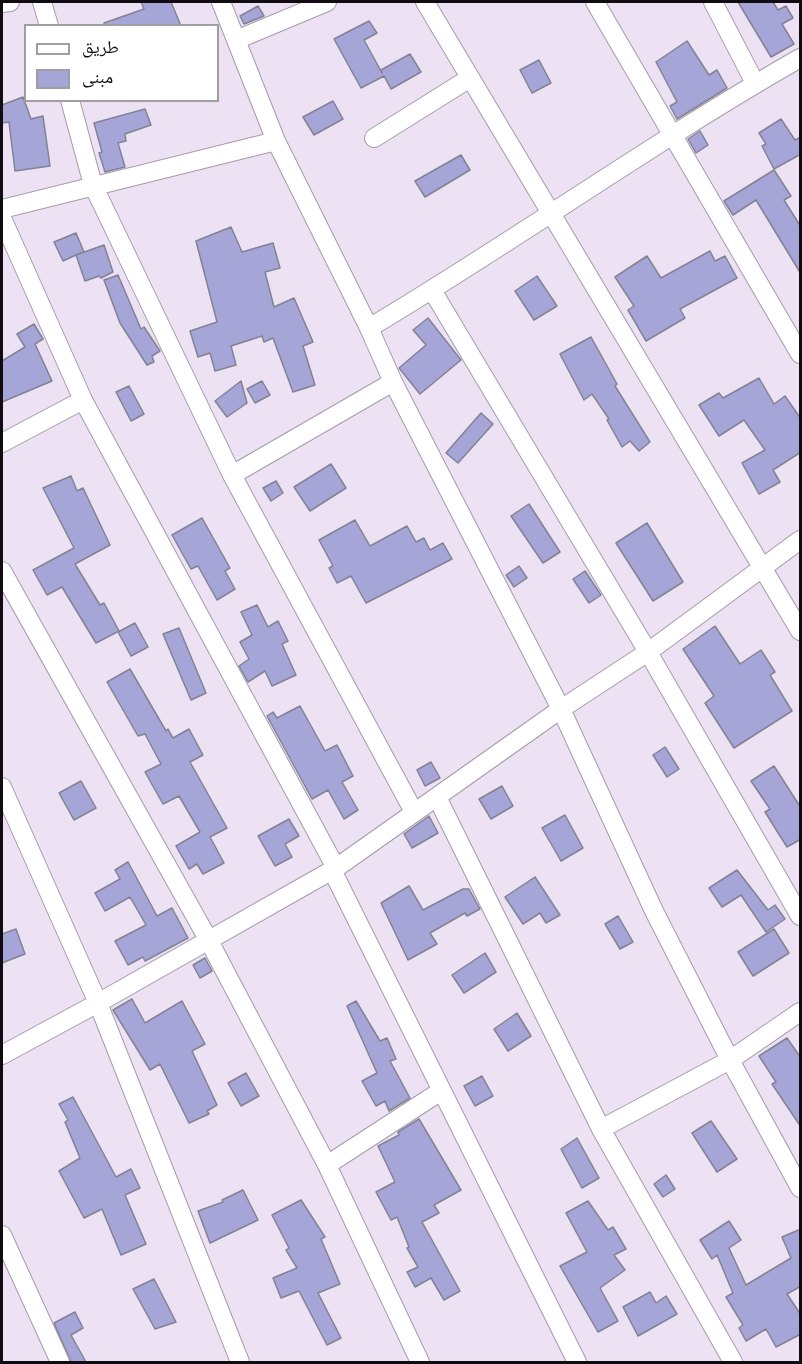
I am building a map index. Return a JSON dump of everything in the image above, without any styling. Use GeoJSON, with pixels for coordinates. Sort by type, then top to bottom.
{"type":"FeatureCollection","features":[{"type":"Feature","properties":{"kind":"street"},"geometry":{"type":"LineString","coordinates":[[2,3],[10,2]]}},
{"type":"Feature","properties":{"kind":"street"},"geometry":{"type":"LineString","coordinates":[[42,2],[48,24]]}},
{"type":"Feature","properties":{"kind":"street"},"geometry":{"type":"LineString","coordinates":[[221,2],[276,141],[369,328],[393,382],[561,709],[654,911],[729,1060],[801,1188]]}},
{"type":"Feature","properties":{"kind":"street"},"geometry":{"type":"LineString","coordinates":[[236,40],[327,2]]}},
{"type":"Feature","properties":{"kind":"street"},"geometry":{"type":"LineString","coordinates":[[425,2],[801,631]]}},
{"type":"Feature","properties":{"kind":"street"},"geometry":{"type":"LineString","coordinates":[[595,2],[801,354]]}},
{"type":"Feature","properties":{"kind":"street"},"geometry":{"type":"LineString","coordinates":[[713,2],[755,83]]}},
{"type":"Feature","properties":{"kind":"street"},"geometry":{"type":"LineString","coordinates":[[369,328],[755,83],[800,59]]}},
{"type":"Feature","properties":{"kind":"street"},"geometry":{"type":"LineString","coordinates":[[374,138],[470,78]]}},
{"type":"Feature","properties":{"kind":"street"},"geometry":{"type":"LineString","coordinates":[[71,102],[93,185],[232,476],[414,812]]}},
{"type":"Feature","properties":{"kind":"street"},"geometry":{"type":"LineString","coordinates":[[2,209],[276,141]]}},
{"type":"Feature","properties":{"kind":"street"},"geometry":{"type":"LineString","coordinates":[[2,218],[83,400],[334,869],[441,1091],[577,1362]]}},
{"type":"Feature","properties":{"kind":"street"},"geometry":{"type":"LineString","coordinates":[[432,290],[648,652],[801,916]]}},
{"type":"Feature","properties":{"kind":"street"},"geometry":{"type":"LineString","coordinates":[[232,476],[393,382]]}},
{"type":"Feature","properties":{"kind":"street"},"geometry":{"type":"LineString","coordinates":[[2,443],[83,400]]}},
{"type":"Feature","properties":{"kind":"street"},"geometry":{"type":"LineString","coordinates":[[2,1054],[98,1003],[334,869],[561,709],[648,652],[801,540]]}},
{"type":"Feature","properties":{"kind":"street"},"geometry":{"type":"LineString","coordinates":[[2,571],[208,939],[327,1165],[420,1362]]}},
{"type":"Feature","properties":{"kind":"street"},"geometry":{"type":"LineString","coordinates":[[2,788],[98,1003],[240,1362]]}},
{"type":"Feature","properties":{"kind":"street"},"geometry":{"type":"LineString","coordinates":[[437,796],[601,1129],[733,1362]]}},
{"type":"Feature","properties":{"kind":"street"},"geometry":{"type":"LineString","coordinates":[[601,1129],[729,1060],[801,1012]]}},
{"type":"Feature","properties":{"kind":"street"},"geometry":{"type":"LineString","coordinates":[[327,1165],[441,1091]]}},
{"type":"Feature","properties":{"kind":"street"},"geometry":{"type":"LineString","coordinates":[[2,1235],[60,1362]]}},
{"type":"Feature","properties":{"kind":"building"},"geometry":{"type":"Polygon","coordinates":[[[141,2],[171,2],[180,24],[104,24],[104,23],[144,9],[141,2]]]}},
{"type":"Feature","properties":{"kind":"building"},"geometry":{"type":"Polygon","coordinates":[[[738,2],[773,2],[778,10],[786,6],[793,18],[782,24],[794,44],[771,57],[738,2]]]}},
{"type":"Feature","properties":{"kind":"building"},"geometry":{"type":"Polygon","coordinates":[[[258,6],[264,16],[244,24],[240,16],[258,6]]]}},
{"type":"Feature","properties":{"kind":"building"},"geometry":{"type":"Polygon","coordinates":[[[369,21],[377,33],[364,40],[382,73],[381,70],[410,54],[421,72],[391,89],[384,76],[361,88],[334,39],[369,21]]]}},
{"type":"Feature","properties":{"kind":"building"},"geometry":{"type":"Polygon","coordinates":[[[687,41],[709,75],[717,70],[727,88],[677,119],[670,106],[677,102],[656,62],[687,41]]]}},
{"type":"Feature","properties":{"kind":"building"},"geometry":{"type":"Polygon","coordinates":[[[539,60],[551,83],[532,93],[520,70],[539,60]]]}},
{"type":"Feature","properties":{"kind":"building"},"geometry":{"type":"Polygon","coordinates":[[[23,97],[31,119],[43,116],[50,166],[15,171],[9,122],[2,123],[2,105],[23,97]]]}},
{"type":"Feature","properties":{"kind":"building"},"geometry":{"type":"Polygon","coordinates":[[[333,101],[343,119],[314,135],[303,117],[333,101]]]}},
{"type":"Feature","properties":{"kind":"building"},"geometry":{"type":"Polygon","coordinates":[[[145,109],[151,125],[125,134],[126,141],[118,143],[125,167],[105,172],[94,123],[145,109]]]}},
{"type":"Feature","properties":{"kind":"building"},"geometry":{"type":"Polygon","coordinates":[[[781,119],[795,140],[801,137],[801,154],[774,169],[762,146],[766,144],[759,133],[781,119]]]}},
{"type":"Feature","properties":{"kind":"building"},"geometry":{"type":"Polygon","coordinates":[[[700,131],[708,145],[696,153],[688,139],[700,131]]]}},
{"type":"Feature","properties":{"kind":"building"},"geometry":{"type":"Polygon","coordinates":[[[461,155],[470,170],[425,197],[415,181],[461,155]]]}},
{"type":"Feature","properties":{"kind":"building"},"geometry":{"type":"Polygon","coordinates":[[[774,170],[791,196],[784,200],[801,227],[801,274],[756,200],[733,215],[724,201],[774,170]]]}},
{"type":"Feature","properties":{"kind":"building"},"geometry":{"type":"Polygon","coordinates":[[[231,227],[242,252],[273,243],[280,268],[265,272],[274,307],[294,298],[313,342],[303,346],[315,385],[293,392],[273,338],[264,342],[262,336],[231,346],[236,365],[215,371],[210,353],[198,357],[190,331],[217,322],[196,241],[231,227]]]}},
{"type":"Feature","properties":{"kind":"building"},"geometry":{"type":"Polygon","coordinates":[[[76,233],[84,252],[63,261],[54,242],[76,233]]]}},
{"type":"Feature","properties":{"kind":"building"},"geometry":{"type":"Polygon","coordinates":[[[104,245],[113,272],[101,278],[99,276],[85,281],[76,255],[104,245]]]}},
{"type":"Feature","properties":{"kind":"building"},"geometry":{"type":"Polygon","coordinates":[[[710,251],[715,261],[725,256],[737,278],[680,309],[685,318],[646,341],[628,310],[634,306],[615,277],[647,256],[661,278],[710,251]]]}},
{"type":"Feature","properties":{"kind":"building"},"geometry":{"type":"Polygon","coordinates":[[[118,275],[141,329],[144,327],[160,351],[152,356],[154,362],[147,365],[120,323],[104,280],[118,275]]]}},
{"type":"Feature","properties":{"kind":"building"},"geometry":{"type":"Polygon","coordinates":[[[537,276],[557,306],[534,320],[515,291],[537,276]]]}},
{"type":"Feature","properties":{"kind":"building"},"geometry":{"type":"Polygon","coordinates":[[[428,318],[461,360],[420,394],[399,368],[426,345],[413,330],[428,318]]]}},
{"type":"Feature","properties":{"kind":"building"},"geometry":{"type":"Polygon","coordinates":[[[34,324],[43,339],[35,344],[52,381],[2,402],[2,361],[25,347],[17,334],[34,324]]]}},
{"type":"Feature","properties":{"kind":"building"},"geometry":{"type":"Polygon","coordinates":[[[591,337],[617,384],[615,386],[650,442],[639,451],[630,441],[622,447],[607,420],[609,419],[592,394],[584,400],[560,354],[591,337]]]}},
{"type":"Feature","properties":{"kind":"building"},"geometry":{"type":"Polygon","coordinates":[[[759,378],[774,404],[785,396],[801,419],[801,452],[773,470],[780,482],[759,494],[742,463],[765,450],[744,420],[719,436],[699,405],[719,393],[723,398],[759,378]]]}},
{"type":"Feature","properties":{"kind":"building"},"geometry":{"type":"Polygon","coordinates":[[[241,381],[247,403],[227,417],[215,401],[241,381]]]}},
{"type":"Feature","properties":{"kind":"building"},"geometry":{"type":"Polygon","coordinates":[[[262,381],[270,395],[255,403],[247,389],[262,381]]]}},
{"type":"Feature","properties":{"kind":"building"},"geometry":{"type":"Polygon","coordinates":[[[129,386],[144,414],[131,421],[116,392],[129,386]]]}},
{"type":"Feature","properties":{"kind":"building"},"geometry":{"type":"Polygon","coordinates":[[[481,413],[493,424],[458,463],[446,453],[481,413]]]}},
{"type":"Feature","properties":{"kind":"building"},"geometry":{"type":"Polygon","coordinates":[[[331,464],[346,488],[310,511],[294,487],[331,464]]]}},
{"type":"Feature","properties":{"kind":"building"},"geometry":{"type":"Polygon","coordinates":[[[71,476],[77,491],[83,488],[110,545],[75,564],[100,605],[104,603],[119,631],[96,643],[62,587],[47,595],[33,570],[74,548],[43,488],[71,476]]]}},
{"type":"Feature","properties":{"kind":"building"},"geometry":{"type":"Polygon","coordinates":[[[276,481],[283,493],[271,501],[263,488],[276,481]]]}},
{"type":"Feature","properties":{"kind":"building"},"geometry":{"type":"Polygon","coordinates":[[[529,504],[560,552],[543,563],[511,516],[529,504]]]}},
{"type":"Feature","properties":{"kind":"building"},"geometry":{"type":"Polygon","coordinates":[[[202,518],[230,568],[225,571],[235,589],[217,600],[198,566],[191,569],[172,535],[202,518]]]}},
{"type":"Feature","properties":{"kind":"building"},"geometry":{"type":"Polygon","coordinates":[[[355,520],[370,546],[407,526],[416,542],[424,538],[430,550],[443,543],[452,559],[366,603],[351,576],[337,583],[329,568],[333,566],[319,540],[355,520]]]}},
{"type":"Feature","properties":{"kind":"building"},"geometry":{"type":"Polygon","coordinates":[[[647,523],[683,582],[653,601],[616,543],[647,523]]]}},
{"type":"Feature","properties":{"kind":"building"},"geometry":{"type":"Polygon","coordinates":[[[519,566],[527,578],[514,587],[506,575],[519,566]]]}},
{"type":"Feature","properties":{"kind":"building"},"geometry":{"type":"Polygon","coordinates":[[[585,571],[601,595],[589,603],[573,579],[585,571]]]}},
{"type":"Feature","properties":{"kind":"building"},"geometry":{"type":"Polygon","coordinates":[[[257,605],[268,627],[278,621],[288,641],[282,644],[296,675],[272,686],[265,671],[248,682],[239,666],[249,659],[240,642],[252,635],[241,612],[257,605]]]}},
{"type":"Feature","properties":{"kind":"building"},"geometry":{"type":"Polygon","coordinates":[[[135,623],[148,647],[131,656],[118,632],[135,623]]]}},
{"type":"Feature","properties":{"kind":"building"},"geometry":{"type":"Polygon","coordinates":[[[715,626],[740,664],[761,650],[775,672],[770,675],[792,711],[734,748],[705,703],[714,696],[683,649],[715,626]]]}},
{"type":"Feature","properties":{"kind":"building"},"geometry":{"type":"Polygon","coordinates":[[[179,628],[206,693],[191,700],[163,634],[179,628]]]}},
{"type":"Feature","properties":{"kind":"building"},"geometry":{"type":"Polygon","coordinates":[[[130,669],[166,731],[168,729],[173,738],[189,729],[203,755],[190,762],[227,828],[210,837],[224,863],[203,874],[197,864],[189,869],[176,846],[200,832],[179,796],[163,804],[145,772],[161,764],[145,734],[138,736],[107,682],[130,669]]]}},
{"type":"Feature","properties":{"kind":"building"},"geometry":{"type":"Polygon","coordinates":[[[300,706],[325,751],[337,745],[353,776],[342,782],[358,810],[344,819],[328,790],[312,799],[267,716],[273,712],[277,718],[300,706]]]}},
{"type":"Feature","properties":{"kind":"building"},"geometry":{"type":"Polygon","coordinates":[[[665,747],[679,769],[667,777],[653,755],[665,747]]]}},
{"type":"Feature","properties":{"kind":"building"},"geometry":{"type":"Polygon","coordinates":[[[431,762],[440,778],[425,786],[417,770],[431,762]]]}},
{"type":"Feature","properties":{"kind":"building"},"geometry":{"type":"Polygon","coordinates":[[[774,766],[801,808],[801,839],[787,847],[765,812],[770,809],[751,781],[774,766]]]}},
{"type":"Feature","properties":{"kind":"building"},"geometry":{"type":"Polygon","coordinates":[[[81,781],[96,808],[74,820],[59,793],[81,781]]]}},
{"type":"Feature","properties":{"kind":"building"},"geometry":{"type":"Polygon","coordinates":[[[502,786],[513,806],[491,819],[479,799],[502,786]]]}},
{"type":"Feature","properties":{"kind":"building"},"geometry":{"type":"Polygon","coordinates":[[[565,815],[583,848],[561,861],[542,828],[565,815]]]}},
{"type":"Feature","properties":{"kind":"building"},"geometry":{"type":"Polygon","coordinates":[[[429,816],[438,833],[412,848],[404,834],[429,816]]]}},
{"type":"Feature","properties":{"kind":"building"},"geometry":{"type":"Polygon","coordinates":[[[289,819],[299,836],[285,844],[292,857],[275,866],[258,836],[289,819]]]}},
{"type":"Feature","properties":{"kind":"building"},"geometry":{"type":"Polygon","coordinates":[[[128,862],[157,916],[172,908],[188,938],[145,961],[143,957],[128,965],[115,941],[146,925],[130,897],[105,911],[95,893],[120,879],[115,870],[128,862]]]}},
{"type":"Feature","properties":{"kind":"building"},"geometry":{"type":"Polygon","coordinates":[[[737,870],[768,910],[775,905],[785,919],[766,932],[741,895],[722,907],[709,888],[737,870]]]}},
{"type":"Feature","properties":{"kind":"building"},"geometry":{"type":"Polygon","coordinates":[[[535,877],[560,915],[546,923],[540,913],[523,924],[505,897],[535,877]]]}},
{"type":"Feature","properties":{"kind":"building"},"geometry":{"type":"Polygon","coordinates":[[[409,886],[423,910],[463,889],[469,889],[480,909],[467,916],[465,913],[430,933],[437,944],[408,960],[381,903],[409,886]]]}},
{"type":"Feature","properties":{"kind":"building"},"geometry":{"type":"Polygon","coordinates":[[[618,916],[633,942],[620,949],[605,924],[618,916]]]}},
{"type":"Feature","properties":{"kind":"building"},"geometry":{"type":"Polygon","coordinates":[[[16,929],[25,954],[2,963],[2,934],[16,929]]]}},
{"type":"Feature","properties":{"kind":"building"},"geometry":{"type":"Polygon","coordinates":[[[774,929],[789,953],[753,976],[738,952],[774,929]]]}},
{"type":"Feature","properties":{"kind":"building"},"geometry":{"type":"Polygon","coordinates":[[[485,953],[496,972],[464,993],[452,975],[485,953]]]}},
{"type":"Feature","properties":{"kind":"building"},"geometry":{"type":"Polygon","coordinates":[[[205,958],[212,971],[200,978],[193,965],[205,958]]]}},
{"type":"Feature","properties":{"kind":"building"},"geometry":{"type":"Polygon","coordinates":[[[132,999],[145,1023],[182,1001],[205,1044],[192,1051],[217,1105],[207,1111],[209,1114],[189,1123],[160,1064],[150,1070],[113,1010],[132,999]]]}},
{"type":"Feature","properties":{"kind":"building"},"geometry":{"type":"Polygon","coordinates":[[[356,1001],[380,1041],[387,1038],[396,1059],[390,1061],[410,1098],[389,1111],[385,1101],[376,1106],[362,1081],[377,1073],[347,1006],[356,1001]]]}},
{"type":"Feature","properties":{"kind":"building"},"geometry":{"type":"Polygon","coordinates":[[[517,1013],[531,1036],[508,1051],[494,1029],[517,1013]]]}},
{"type":"Feature","properties":{"kind":"building"},"geometry":{"type":"Polygon","coordinates":[[[787,1038],[801,1058],[801,1127],[772,1084],[776,1082],[759,1056],[787,1038]]]}},
{"type":"Feature","properties":{"kind":"building"},"geometry":{"type":"Polygon","coordinates":[[[246,1073],[259,1096],[241,1106],[228,1083],[246,1073]]]}},
{"type":"Feature","properties":{"kind":"building"},"geometry":{"type":"Polygon","coordinates":[[[482,1076],[493,1096],[475,1106],[464,1086],[482,1076]]]}},
{"type":"Feature","properties":{"kind":"building"},"geometry":{"type":"Polygon","coordinates":[[[73,1097],[116,1177],[131,1169],[140,1188],[125,1195],[146,1244],[121,1255],[102,1209],[84,1218],[59,1171],[80,1158],[65,1122],[68,1120],[59,1104],[73,1097]]]}},
{"type":"Feature","properties":{"kind":"building"},"geometry":{"type":"Polygon","coordinates":[[[419,1119],[461,1190],[434,1205],[439,1213],[422,1222],[460,1291],[444,1300],[431,1278],[415,1287],[407,1272],[418,1267],[407,1248],[409,1247],[397,1217],[391,1220],[376,1192],[395,1182],[378,1146],[399,1135],[398,1132],[419,1119]]]}},
{"type":"Feature","properties":{"kind":"building"},"geometry":{"type":"Polygon","coordinates":[[[711,1121],[737,1159],[717,1172],[692,1133],[711,1121]]]}},
{"type":"Feature","properties":{"kind":"building"},"geometry":{"type":"Polygon","coordinates":[[[577,1138],[599,1178],[582,1188],[561,1149],[577,1138]]]}},
{"type":"Feature","properties":{"kind":"building"},"geometry":{"type":"Polygon","coordinates":[[[666,1175],[675,1189],[663,1197],[654,1184],[666,1175]]]}},
{"type":"Feature","properties":{"kind":"building"},"geometry":{"type":"Polygon","coordinates":[[[243,1190],[258,1220],[210,1243],[198,1211],[223,1202],[222,1200],[243,1190]]]}},
{"type":"Feature","properties":{"kind":"building"},"geometry":{"type":"Polygon","coordinates":[[[301,1200],[325,1237],[321,1239],[340,1284],[318,1293],[341,1338],[327,1345],[299,1291],[281,1298],[273,1278],[297,1268],[286,1250],[289,1248],[272,1215],[301,1200]]]}},
{"type":"Feature","properties":{"kind":"building"},"geometry":{"type":"Polygon","coordinates":[[[588,1201],[608,1230],[613,1227],[626,1249],[614,1255],[625,1270],[600,1288],[618,1321],[598,1332],[560,1266],[587,1252],[566,1213],[588,1201]]]}},
{"type":"Feature","properties":{"kind":"building"},"geometry":{"type":"Polygon","coordinates":[[[729,1221],[741,1240],[729,1248],[746,1285],[791,1258],[782,1237],[801,1229],[801,1286],[787,1294],[801,1315],[801,1334],[776,1347],[766,1329],[746,1341],[739,1328],[743,1325],[726,1297],[733,1293],[717,1255],[712,1259],[700,1240],[729,1221]]]}},
{"type":"Feature","properties":{"kind":"building"},"geometry":{"type":"Polygon","coordinates":[[[154,1279],[176,1322],[155,1329],[133,1289],[154,1279]]]}},
{"type":"Feature","properties":{"kind":"building"},"geometry":{"type":"Polygon","coordinates":[[[650,1292],[656,1303],[666,1296],[677,1314],[638,1336],[623,1307],[650,1292]]]}},
{"type":"Feature","properties":{"kind":"building"},"geometry":{"type":"Polygon","coordinates":[[[75,1312],[83,1328],[71,1335],[86,1362],[71,1362],[54,1323],[75,1312]]]}}]}
